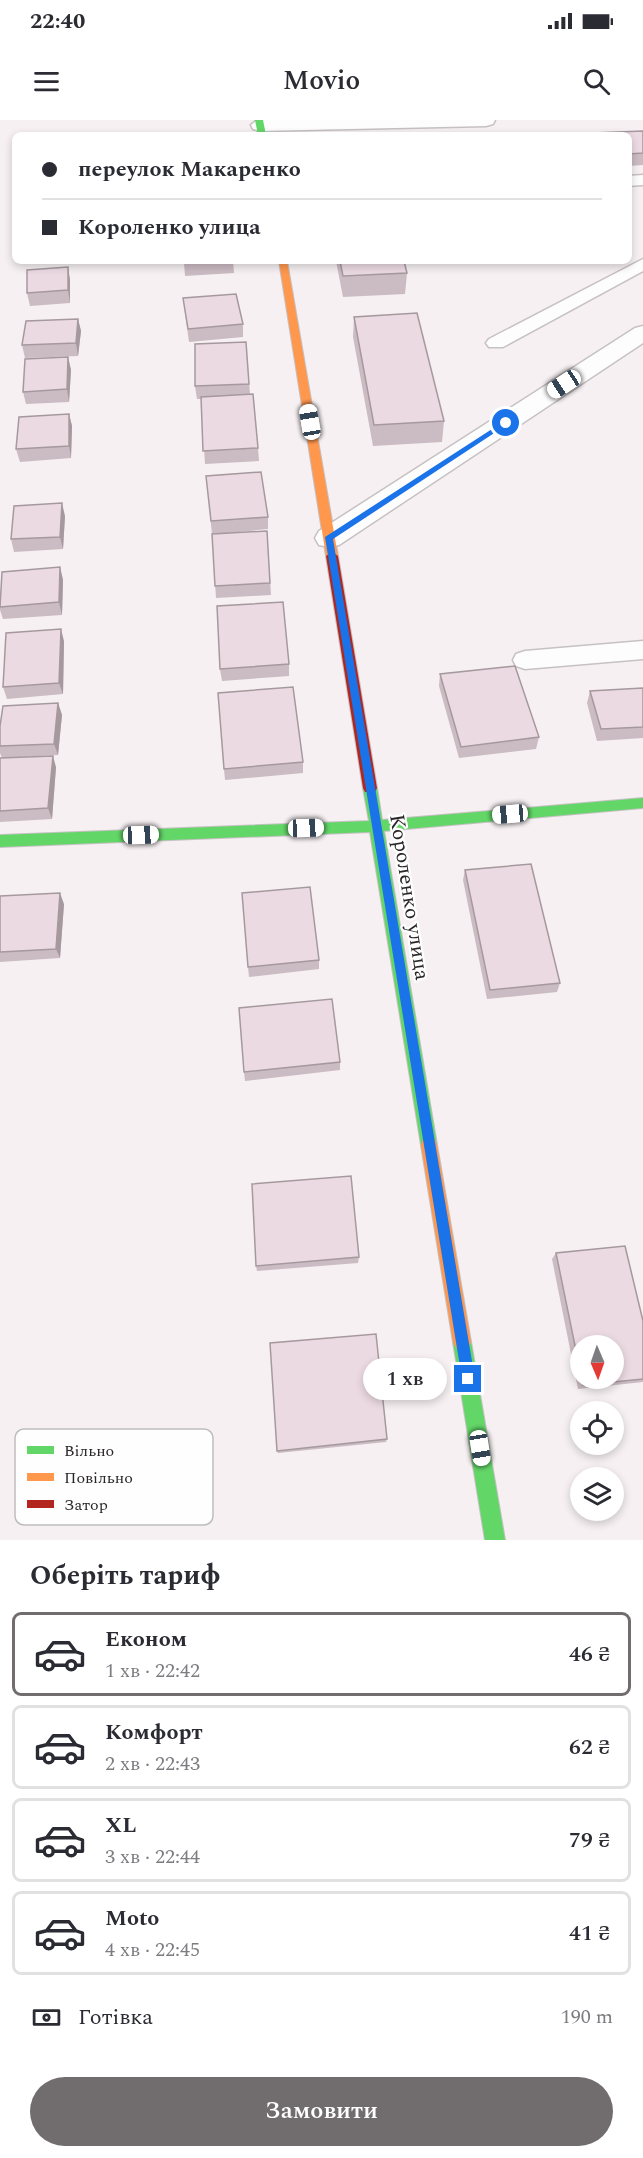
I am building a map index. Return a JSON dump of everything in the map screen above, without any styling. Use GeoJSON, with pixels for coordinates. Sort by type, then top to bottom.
{"type":"FeatureCollection","features":[{"type":"Feature","properties":{"kind":"street"},"geometry":{"type":"LineString","coordinates":[[260,127],[486,120]]}},
{"type":"Feature","properties":{"kind":"street","name":"Короленко улица"},"geometry":{"type":"LineString","coordinates":[[284,264],[495,1540]]}},
{"type":"Feature","properties":{"kind":"street"},"geometry":{"type":"LineString","coordinates":[[329,537],[643,333]]}},
{"type":"Feature","properties":{"kind":"street"},"geometry":{"type":"LineString","coordinates":[[0,841],[377,826],[643,803]]}},
{"type":"Feature","properties":{"kind":"lane"},"geometry":{"type":"LineString","coordinates":[[496,343],[643,264]]}},
{"type":"Feature","properties":{"kind":"lane"},"geometry":{"type":"LineString","coordinates":[[525,660],[643,650]]}},
{"type":"Feature","properties":{"kind":"building"},"geometry":{"type":"Polygon","coordinates":[[[643,131],[643,153],[632,154],[632,132],[617,132],[643,131]]]}},
{"type":"Feature","properties":{"kind":"building"},"geometry":{"type":"Polygon","coordinates":[[[341,264],[405,264],[407,273],[343,276],[341,264]]]}},
{"type":"Feature","properties":{"kind":"building"},"geometry":{"type":"Polygon","coordinates":[[[68,267],[68,290],[27,293],[27,270],[68,267]]]}},
{"type":"Feature","properties":{"kind":"building"},"geometry":{"type":"Polygon","coordinates":[[[236,294],[243,324],[188,329],[183,298],[236,294]]]}},
{"type":"Feature","properties":{"kind":"building"},"geometry":{"type":"Polygon","coordinates":[[[417,313],[444,421],[374,425],[354,317],[417,313]]]}},
{"type":"Feature","properties":{"kind":"building"},"geometry":{"type":"Polygon","coordinates":[[[78,319],[76,343],[22,345],[26,321],[78,319]]]}},
{"type":"Feature","properties":{"kind":"building"},"geometry":{"type":"Polygon","coordinates":[[[246,342],[249,384],[195,386],[195,344],[246,342]]]}},
{"type":"Feature","properties":{"kind":"building"},"geometry":{"type":"Polygon","coordinates":[[[68,357],[67,389],[23,392],[25,359],[68,357]]]}},
{"type":"Feature","properties":{"kind":"building"},"geometry":{"type":"Polygon","coordinates":[[[253,394],[258,448],[203,451],[201,397],[253,394]]]}},
{"type":"Feature","properties":{"kind":"building"},"geometry":{"type":"Polygon","coordinates":[[[69,414],[69,446],[16,449],[19,417],[69,414]]]}},
{"type":"Feature","properties":{"kind":"building"},"geometry":{"type":"Polygon","coordinates":[[[261,472],[268,517],[211,521],[206,476],[261,472]]]}},
{"type":"Feature","properties":{"kind":"building"},"geometry":{"type":"Polygon","coordinates":[[[62,503],[60,537],[11,539],[14,506],[62,503]]]}},
{"type":"Feature","properties":{"kind":"building"},"geometry":{"type":"Polygon","coordinates":[[[267,531],[270,583],[215,586],[212,534],[267,531]]]}},
{"type":"Feature","properties":{"kind":"building"},"geometry":{"type":"Polygon","coordinates":[[[60,567],[59,602],[0,607],[2,572],[60,567]]]}},
{"type":"Feature","properties":{"kind":"building"},"geometry":{"type":"Polygon","coordinates":[[[283,602],[289,664],[220,669],[217,606],[283,602]]]}},
{"type":"Feature","properties":{"kind":"building"},"geometry":{"type":"Polygon","coordinates":[[[61,629],[59,683],[3,687],[6,633],[61,629]]]}},
{"type":"Feature","properties":{"kind":"building"},"geometry":{"type":"Polygon","coordinates":[[[515,666],[539,737],[461,747],[440,674],[515,666]]]}},
{"type":"Feature","properties":{"kind":"building"},"geometry":{"type":"Polygon","coordinates":[[[293,687],[303,762],[224,769],[218,693],[293,687]]]}},
{"type":"Feature","properties":{"kind":"building"},"geometry":{"type":"Polygon","coordinates":[[[643,688],[643,727],[601,729],[590,691],[643,688]]]}},
{"type":"Feature","properties":{"kind":"building"},"geometry":{"type":"Polygon","coordinates":[[[58,703],[54,744],[0,746],[3,706],[58,703]]]}},
{"type":"Feature","properties":{"kind":"building"},"geometry":{"type":"Polygon","coordinates":[[[53,756],[48,808],[0,811],[0,758],[53,756]]]}},
{"type":"Feature","properties":{"kind":"building"},"geometry":{"type":"Polygon","coordinates":[[[531,864],[560,983],[490,990],[465,870],[531,864]]]}},
{"type":"Feature","properties":{"kind":"building"},"geometry":{"type":"Polygon","coordinates":[[[310,887],[319,960],[248,967],[242,893],[310,887]]]}},
{"type":"Feature","properties":{"kind":"building"},"geometry":{"type":"Polygon","coordinates":[[[60,893],[56,949],[0,952],[0,896],[60,893]]]}},
{"type":"Feature","properties":{"kind":"building"},"geometry":{"type":"Polygon","coordinates":[[[332,999],[340,1062],[244,1072],[239,1008],[332,999]]]}},
{"type":"Feature","properties":{"kind":"building"},"geometry":{"type":"Polygon","coordinates":[[[351,1176],[359,1257],[256,1266],[252,1184],[351,1176]]]}},
{"type":"Feature","properties":{"kind":"building"},"geometry":{"type":"Polygon","coordinates":[[[625,1246],[643,1321],[643,1379],[624,1381],[624,1335],[573,1335],[556,1253],[625,1246]]]}},
{"type":"Feature","properties":{"kind":"building"},"geometry":{"type":"Polygon","coordinates":[[[376,1334],[387,1439],[277,1451],[270,1343],[376,1334]]]}},
{"type":"Feature","properties":{"kind":"traffic: fast"},"geometry":{"type":"LineString","coordinates":[[259,120],[261,132]]}},
{"type":"Feature","properties":{"kind":"traffic: fast"},"geometry":{"type":"LineString","coordinates":[[370,788],[429,1145]]}},
{"type":"Feature","properties":{"kind":"traffic: fast"},"geometry":{"type":"LineString","coordinates":[[0,841],[377,826],[643,803]]}},
{"type":"Feature","properties":{"kind":"traffic: fast"},"geometry":{"type":"LineString","coordinates":[[462,1342],[495,1540]]}},
{"type":"Feature","properties":{"kind":"traffic: slow"},"geometry":{"type":"LineString","coordinates":[[283,264],[332,556]]}},
{"type":"Feature","properties":{"kind":"traffic: slow"},"geometry":{"type":"LineString","coordinates":[[429,1145],[462,1342]]}},
{"type":"Feature","properties":{"kind":"traffic: jam"},"geometry":{"type":"LineString","coordinates":[[332,556],[370,788]]}},
{"type":"Feature","properties":{"kind":"route"},"geometry":{"type":"LineString","coordinates":[[468,1379],[329,537],[506,423]]}}]}
